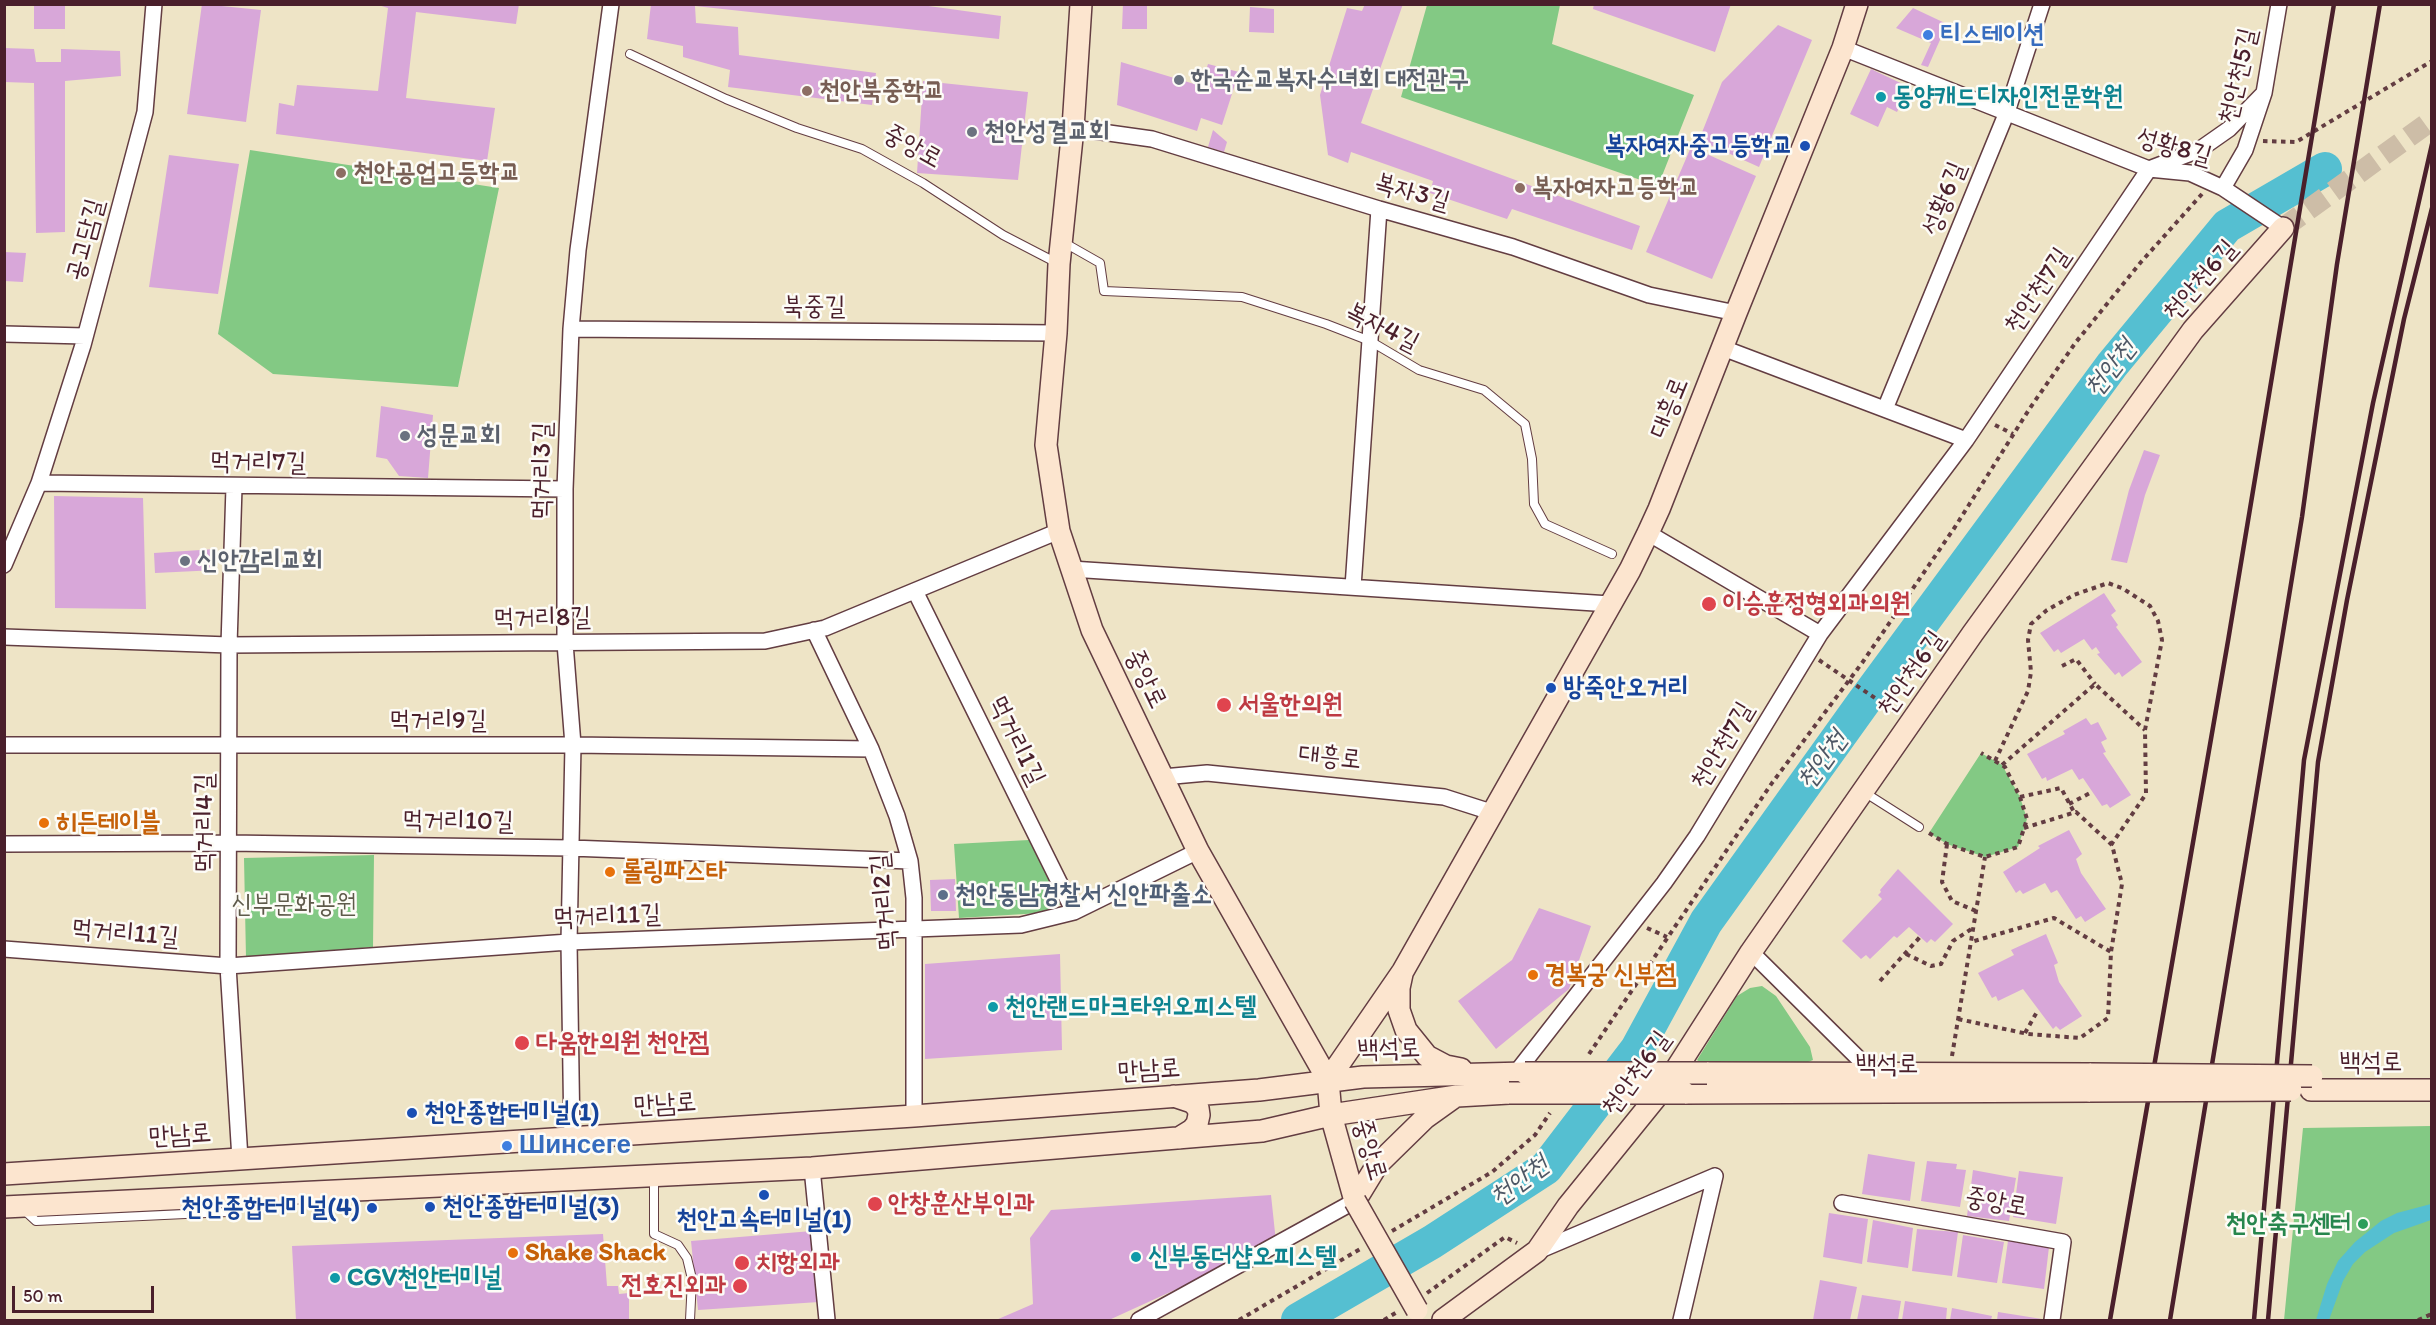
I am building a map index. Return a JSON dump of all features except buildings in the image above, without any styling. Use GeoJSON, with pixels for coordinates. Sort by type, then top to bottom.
{"type":"FeatureCollection","features":[{"type":"Feature","properties":{"kind":"main road","name":"중앙로"},"geometry":{"type":"LineString","coordinates":[[1081,4],[1074,128],[1061,240],[1056,333],[1046,445],[1059,531],[1092,630],[1198,851],[1328,1080],[1331,1115],[1355,1201],[1416,1308]]}},
{"type":"Feature","properties":{"kind":"main road","name":"대흥로"},"geometry":{"type":"LineString","coordinates":[[1328,1080],[1403,971],[1648,533],[1843,48],[1857,4]]}},
{"type":"Feature","properties":{"kind":"main road","name":"천안천6길"},"geometry":{"type":"LineString","coordinates":[[1443,1320],[1537,1251],[1568,1206],[1666,1085],[1751,952],[1973,633],[2193,330],[2279,225]]}},
{"type":"Feature","properties":{"kind":"main road"},"geometry":{"type":"LineString","coordinates":[[1403,971],[1399,988],[1399,1010],[1406,1030],[1414,1042],[1427,1056],[1446,1066],[1482,1073]]}},
{"type":"Feature","properties":{"kind":"main road","name":"백석로"},"geometry":{"type":"LineString","coordinates":[[1328,1080],[1482,1073],[1516,1080],[1685,1093],[2090,1083]]}},
{"type":"Feature","properties":{"kind":"main road","name":"백석로"},"geometry":{"type":"LineString","coordinates":[[1331,1115],[1457,1096],[1516,1080],[1707,1073],[1834,1073],[1949,1074],[2090,1083]]}},
{"type":"Feature","properties":{"kind":"main road","name":"백석로"},"geometry":{"type":"LineString","coordinates":[[2312,1083],[2432,1078]]}},
{"type":"Feature","properties":{"kind":"main road","name":"만남로"},"geometry":{"type":"LineString","coordinates":[[4,1174],[914,1116],[1259,1090],[1328,1080]]}},
{"type":"Feature","properties":{"kind":"main road"},"geometry":{"type":"LineString","coordinates":[[2090,1083],[2312,1083]]}},
{"type":"Feature","properties":{"kind":"main road","name":"백석로"},"geometry":{"type":"LineString","coordinates":[[2312,1083],[2432,1090]]}},
{"type":"Feature","properties":{"kind":"main road"},"geometry":{"type":"LineString","coordinates":[[2405,1090],[2432,1101]]}},
{"type":"Feature","properties":{"kind":"main road"},"geometry":{"type":"LineString","coordinates":[[1174,1096],[1192,1102],[1198,1108],[1199,1115],[1197,1124],[1192,1130],[1179,1138]]}},
{"type":"Feature","properties":{"kind":"main road"},"geometry":{"type":"LineString","coordinates":[[1355,1201],[1377,1165],[1425,1118],[1457,1096]]}},
{"type":"Feature","properties":{"kind":"main road"},"geometry":{"type":"LineString","coordinates":[[12,1207],[813,1168],[1262,1131],[1331,1115]]}},
{"type":"Feature","properties":{"kind":"street","name":"공고담길"},"geometry":{"type":"LineString","coordinates":[[39,483],[85,336],[145,112],[154,4]]}},
{"type":"Feature","properties":{"kind":"street","name":"먹거리3길"},"geometry":{"type":"LineString","coordinates":[[572,1138],[569,942],[573,745],[565,643],[565,489],[571,329],[578,250],[611,4]]}},
{"type":"Feature","properties":{"kind":"street","name":"성황6길"},"geometry":{"type":"LineString","coordinates":[[1885,409],[2007,112],[2042,4]]}},
{"type":"Feature","properties":{"kind":"street","name":"천안천5길"},"geometry":{"type":"LineString","coordinates":[[2221,188],[2245,150],[2264,93],[2280,4]]}},
{"type":"Feature","properties":{"kind":"street","name":"성황8길"},"geometry":{"type":"LineString","coordinates":[[1843,48],[2149,169],[2190,173],[2221,188]]}},
{"type":"Feature","properties":{"kind":"street"},"geometry":{"type":"LineString","coordinates":[[2149,169],[2199,150],[2229,129],[2264,93]]}},
{"type":"Feature","properties":{"kind":"street","name":"복자3길"},"geometry":{"type":"LineString","coordinates":[[1074,128],[1152,139],[1513,248],[1648,295],[1736,313]]}},
{"type":"Feature","properties":{"kind":"street","name":"천안천7길"},"geometry":{"type":"LineString","coordinates":[[1516,1080],[1664,883],[1690,845],[1820,634],[1966,440],[2149,169]]}},
{"type":"Feature","properties":{"kind":"street"},"geometry":{"type":"LineString","coordinates":[[2221,188],[2279,225]]}},
{"type":"Feature","properties":{"kind":"street"},"geometry":{"type":"LineString","coordinates":[[1353,587],[1379,209]]}},
{"type":"Feature","properties":{"kind":"street","name":"북중길"},"geometry":{"type":"LineString","coordinates":[[571,329],[1056,333]]}},
{"type":"Feature","properties":{"kind":"street"},"geometry":{"type":"LineString","coordinates":[[4,334],[85,336]]}},
{"type":"Feature","properties":{"kind":"street"},"geometry":{"type":"LineString","coordinates":[[1723,348],[1966,440]]}},
{"type":"Feature","properties":{"kind":"street"},"geometry":{"type":"LineString","coordinates":[[4,565],[39,483]]}},
{"type":"Feature","properties":{"kind":"street","name":"먹거리7길"},"geometry":{"type":"LineString","coordinates":[[39,483],[565,489]]}},
{"type":"Feature","properties":{"kind":"street","name":"먹거리4길"},"geometry":{"type":"LineString","coordinates":[[234,487],[229,645],[228,966],[240,1159]]}},
{"type":"Feature","properties":{"kind":"street","name":"먹거리8길"},"geometry":{"type":"LineString","coordinates":[[4,638],[229,645],[765,641],[825,628],[1059,531]]}},
{"type":"Feature","properties":{"kind":"street"},"geometry":{"type":"LineString","coordinates":[[1648,533],[1820,634]]}},
{"type":"Feature","properties":{"kind":"street"},"geometry":{"type":"LineString","coordinates":[[1071,569],[1610,604]]}},
{"type":"Feature","properties":{"kind":"street","name":"먹거리1길"},"geometry":{"type":"LineString","coordinates":[[915,591],[1074,912]]}},
{"type":"Feature","properties":{"kind":"street","name":"먹거리2길"},"geometry":{"type":"LineString","coordinates":[[814,630],[871,749],[897,816],[910,861],[914,898],[914,1116]]}},
{"type":"Feature","properties":{"kind":"street","name":"먹거리9길"},"geometry":{"type":"LineString","coordinates":[[4,745],[573,745],[871,749]]}},
{"type":"Feature","properties":{"kind":"street","name":"대흥로"},"geometry":{"type":"LineString","coordinates":[[1162,777],[1207,773],[1444,797],[1491,812]]}},
{"type":"Feature","properties":{"kind":"street","name":"먹거리10길"},"geometry":{"type":"LineString","coordinates":[[4,844],[229,843],[571,848],[910,861]]}},
{"type":"Feature","properties":{"kind":"street","name":"먹거리11길"},"geometry":{"type":"LineString","coordinates":[[4,949],[228,966],[569,942],[1021,925],[1074,912],[1198,851]]}},
{"type":"Feature","properties":{"kind":"street"},"geometry":{"type":"LineString","coordinates":[[1751,952],[1862,1062],[1885,1074]]}},
{"type":"Feature","properties":{"kind":"street"},"geometry":{"type":"LineString","coordinates":[[1834,1073],[1845,1066],[1852,1052]]}},
{"type":"Feature","properties":{"kind":"street"},"geometry":{"type":"LineString","coordinates":[[813,1168],[826,1320]]}},
{"type":"Feature","properties":{"kind":"street","name":"천안천6길"},"geometry":{"type":"LineString","coordinates":[[1537,1251],[1715,1176],[1681,1320]]}},
{"type":"Feature","properties":{"kind":"street"},"geometry":{"type":"LineString","coordinates":[[1139,1320],[1355,1201]]}},
{"type":"Feature","properties":{"kind":"street","name":"중앙로"},"geometry":{"type":"LineString","coordinates":[[1842,1203],[2063,1242],[2052,1320]]}},
{"type":"Feature","properties":{"kind":"lane","name":"중앙로"},"geometry":{"type":"LineString","coordinates":[[630,54],[726,99],[796,128],[862,149],[923,183],[1003,235],[1059,264]]}},
{"type":"Feature","properties":{"kind":"lane","name":"복자4길"},"geometry":{"type":"LineString","coordinates":[[1061,240],[1100,263],[1104,291],[1242,297],[1326,324],[1370,341],[1419,370],[1484,390],[1525,424],[1532,459],[1534,504],[1545,524],[1612,554]]}},
{"type":"Feature","properties":{"kind":"lane"},"geometry":{"type":"LineString","coordinates":[[1863,792],[1919,827]]}},
{"type":"Feature","properties":{"kind":"lane"},"geometry":{"type":"LineString","coordinates":[[654,1176],[654,1234],[678,1245],[687,1258],[692,1279],[690,1320]]}},
{"type":"Feature","properties":{"kind":"path"},"geometry":{"type":"LineString","coordinates":[[2248,141],[2296,142],[2432,60]]}},
{"type":"Feature","properties":{"kind":"path"},"geometry":{"type":"LineString","coordinates":[[1587,1058],[1772,783],[1862,663],[1949,537],[2030,408],[2076,342],[2141,262],[2221,188]]}},
{"type":"Feature","properties":{"kind":"path"},"geometry":{"type":"LineString","coordinates":[[1995,761],[2028,691],[2031,672],[2028,640],[2031,624],[2047,610],[2074,595],[2108,583],[2122,588],[2150,606],[2158,621],[2162,640],[2145,730],[2146,794],[2111,845]]}},
{"type":"Feature","properties":{"kind":"path"},"geometry":{"type":"LineString","coordinates":[[2062,666],[2076,658],[2096,684],[2145,730]]}},
{"type":"Feature","properties":{"kind":"path"},"geometry":{"type":"LineString","coordinates":[[1819,660],[1894,711]]}},
{"type":"Feature","properties":{"kind":"path"},"geometry":{"type":"LineString","coordinates":[[2002,765],[2096,684]]}},
{"type":"Feature","properties":{"kind":"path"},"geometry":{"type":"LineString","coordinates":[[1929,833],[1947,844],[1985,857],[2018,847],[2027,819],[2020,797],[2002,765],[1981,753]]}},
{"type":"Feature","properties":{"kind":"path"},"geometry":{"type":"LineString","coordinates":[[2020,797],[2061,788],[2074,813]]}},
{"type":"Feature","properties":{"kind":"path"},"geometry":{"type":"LineString","coordinates":[[2069,804],[2092,792]]}},
{"type":"Feature","properties":{"kind":"path"},"geometry":{"type":"LineString","coordinates":[[1958,1019],[2025,1033],[2080,1038],[2108,1018],[2111,952],[2122,884],[2111,845],[2076,812],[2024,828]]}},
{"type":"Feature","properties":{"kind":"path"},"geometry":{"type":"LineString","coordinates":[[1947,844],[1942,882],[1952,900],[1976,911]]}},
{"type":"Feature","properties":{"kind":"path"},"geometry":{"type":"LineString","coordinates":[[1949,1074],[1985,857]]}},
{"type":"Feature","properties":{"kind":"path"},"geometry":{"type":"LineString","coordinates":[[1971,942],[2054,918],[2111,952]]}},
{"type":"Feature","properties":{"kind":"path"},"geometry":{"type":"LineString","coordinates":[[1906,954],[1931,966],[1941,964],[1953,941],[1973,928]]}},
{"type":"Feature","properties":{"kind":"path"},"geometry":{"type":"LineString","coordinates":[[1880,981],[1920,937]]}},
{"type":"Feature","properties":{"kind":"path"},"geometry":{"type":"LineString","coordinates":[[2025,1033],[2038,1010]]}},
{"type":"Feature","properties":{"kind":"path"},"geometry":{"type":"LineString","coordinates":[[1492,1172],[1535,1135],[1554,1106]]}},
{"type":"Feature","properties":{"kind":"path"},"geometry":{"type":"LineString","coordinates":[[1384,1320],[1416,1308],[1505,1238],[1537,1251]]}},
{"type":"Feature","properties":{"kind":"path"},"geometry":{"type":"LineString","coordinates":[[2418,1320],[2432,1314]]}},
{"type":"Feature","properties":{"kind":"green space"},"geometry":{"type":"Polygon","coordinates":[[[1427,5],[1560,5],[1552,44],[1694,95],[1658,186],[1401,97],[1427,5]]]}},
{"type":"Feature","properties":{"kind":"green space"},"geometry":{"type":"Polygon","coordinates":[[[250,150],[499,188],[458,387],[273,374],[218,334],[250,150]]]}},
{"type":"Feature","properties":{"kind":"green space"},"geometry":{"type":"Polygon","coordinates":[[[1981,753],[2002,765],[2020,797],[2027,819],[2018,847],[1985,857],[1947,844],[1929,833],[1981,753]]]}},
{"type":"Feature","properties":{"kind":"green space"},"geometry":{"type":"Polygon","coordinates":[[[1029,840],[1061,904],[1041,913],[959,918],[954,844],[1029,840]]]}},
{"type":"Feature","properties":{"kind":"green space","name":"신부문화공원"},"geometry":{"type":"Polygon","coordinates":[[[374,855],[373,947],[246,958],[244,858],[374,855]]]}},
{"type":"Feature","properties":{"kind":"green space"},"geometry":{"type":"Polygon","coordinates":[[[1762,986],[1776,996],[1810,1047],[1813,1060],[1801,1065],[1702,1064],[1697,1060],[1737,996],[1750,988],[1762,986]]]}},
{"type":"Feature","properties":{"kind":"green space","name":"천안축구센터"},"geometry":{"type":"Polygon","coordinates":[[[2431,1126],[2431,1320],[2284,1320],[2303,1128],[2431,1126]]]}},
{"type":"Feature","properties":{"kind":"water"},"geometry":{"type":"Polygon","coordinates":[[[2431,1204],[2431,1220],[2394,1233],[2365,1252],[2353,1264],[2343,1281],[2329,1320],[2316,1320],[2327,1284],[2338,1261],[2355,1242],[2381,1221],[2397,1213],[2431,1204]]]}},
{"type":"Feature","properties":{"kind":"waterway","name":"천안천"},"geometry":{"type":"LineString","coordinates":[[1298,1320],[1432,1242],[1546,1168],[1637,1049],[1706,922],[1863,703],[2112,365],[2227,226],[2325,169]]}},
{"type":"Feature","properties":{"kind":"tunnel"},"geometry":{"type":"LineString","coordinates":[[2283,228],[2432,120]]}},
{"type":"Feature","properties":{"kind":"railway"},"geometry":{"type":"LineString","coordinates":[[2110,1320],[2228,641],[2334,4]]}},
{"type":"Feature","properties":{"kind":"railway"},"geometry":{"type":"LineString","coordinates":[[2170,1320],[2302,517],[2337,264],[2380,4]]}},
{"type":"Feature","properties":{"kind":"railway"},"geometry":{"type":"LineString","coordinates":[[2254,1320],[2304,760],[2373,403],[2432,144]]}},
{"type":"Feature","properties":{"kind":"railway"},"geometry":{"type":"LineString","coordinates":[[2268,1320],[2318,762],[2347,600],[2404,319],[2432,208]]}},
{"type":"Feature","properties":{"kind":"place","name":"티스테이션"},"geometry":{"type":"Point","coordinates":[1928,35]}},
{"type":"Feature","properties":{"kind":"place","name":"한국순교복자수녀회 대전관구"},"geometry":{"type":"Point","coordinates":[1179,80]}},
{"type":"Feature","properties":{"kind":"place","name":"천안북중학교"},"geometry":{"type":"Point","coordinates":[807,91]}},
{"type":"Feature","properties":{"kind":"place","name":"동양캐드디자인전문학원"},"geometry":{"type":"Point","coordinates":[1881,97]}},
{"type":"Feature","properties":{"kind":"place","name":"천안성결교회"},"geometry":{"type":"Point","coordinates":[972,132]}},
{"type":"Feature","properties":{"kind":"place","name":"복자여자중고등학교"},"geometry":{"type":"Point","coordinates":[1805,146]}},
{"type":"Feature","properties":{"kind":"place","name":"천안공업고등학교"},"geometry":{"type":"Point","coordinates":[341,173]}},
{"type":"Feature","properties":{"kind":"place","name":"복자여자고등학교"},"geometry":{"type":"Point","coordinates":[1520,188]}},
{"type":"Feature","properties":{"kind":"place","name":"성문교회"},"geometry":{"type":"Point","coordinates":[405,436]}},
{"type":"Feature","properties":{"kind":"place","name":"신안감리교회"},"geometry":{"type":"Point","coordinates":[185,561]}},
{"type":"Feature","properties":{"kind":"place","name":"이승훈정형외과의원"},"geometry":{"type":"Point","coordinates":[1709,604]}},
{"type":"Feature","properties":{"kind":"place","name":"방죽안오거리"},"geometry":{"type":"Point","coordinates":[1551,688]}},
{"type":"Feature","properties":{"kind":"place","name":"서울한의원"},"geometry":{"type":"Point","coordinates":[1224,705]}},
{"type":"Feature","properties":{"kind":"place","name":"히든테이블"},"geometry":{"type":"Point","coordinates":[44,823]}},
{"type":"Feature","properties":{"kind":"place","name":"롤링파스타"},"geometry":{"type":"Point","coordinates":[610,872]}},
{"type":"Feature","properties":{"kind":"place","name":"천안동남경찰서 신안파출소"},"geometry":{"type":"Point","coordinates":[943,895]}},
{"type":"Feature","properties":{"kind":"place","name":"경복궁 신부점"},"geometry":{"type":"Point","coordinates":[1533,975]}},
{"type":"Feature","properties":{"kind":"place","name":"천안랜드마크타워오피스텔"},"geometry":{"type":"Point","coordinates":[993,1007]}},
{"type":"Feature","properties":{"kind":"place","name":"다움한의원 천안점"},"geometry":{"type":"Point","coordinates":[522,1043]}},
{"type":"Feature","properties":{"kind":"place","name":"천안종합터미널(1)"},"geometry":{"type":"Point","coordinates":[412,1113]}},
{"type":"Feature","properties":{"kind":"place","name":"Шинсеге"},"geometry":{"type":"Point","coordinates":[507,1146]}},
{"type":"Feature","properties":{"kind":"place","name":"천안고속터미널(1)"},"geometry":{"type":"Point","coordinates":[764,1195]}},
{"type":"Feature","properties":{"kind":"place","name":"안창훈산부인과"},"geometry":{"type":"Point","coordinates":[875,1204]}},
{"type":"Feature","properties":{"kind":"place","name":"천안종합터미널(3)"},"geometry":{"type":"Point","coordinates":[430,1207]}},
{"type":"Feature","properties":{"kind":"place","name":"천안종합터미널(4)"},"geometry":{"type":"Point","coordinates":[372,1208]}},
{"type":"Feature","properties":{"kind":"place","name":"천안축구센터"},"geometry":{"type":"Point","coordinates":[2363,1224]}},
{"type":"Feature","properties":{"kind":"place","name":"Shake Shack"},"geometry":{"type":"Point","coordinates":[513,1253]}},
{"type":"Feature","properties":{"kind":"place","name":"신부동더샵오피스텔"},"geometry":{"type":"Point","coordinates":[1136,1257]}},
{"type":"Feature","properties":{"kind":"place","name":"치항외과"},"geometry":{"type":"Point","coordinates":[742,1263]}},
{"type":"Feature","properties":{"kind":"place","name":"CGV천안터미널"},"geometry":{"type":"Point","coordinates":[335,1278]}},
{"type":"Feature","properties":{"kind":"place","name":"전호진외과"},"geometry":{"type":"Point","coordinates":[740,1286]}}]}
